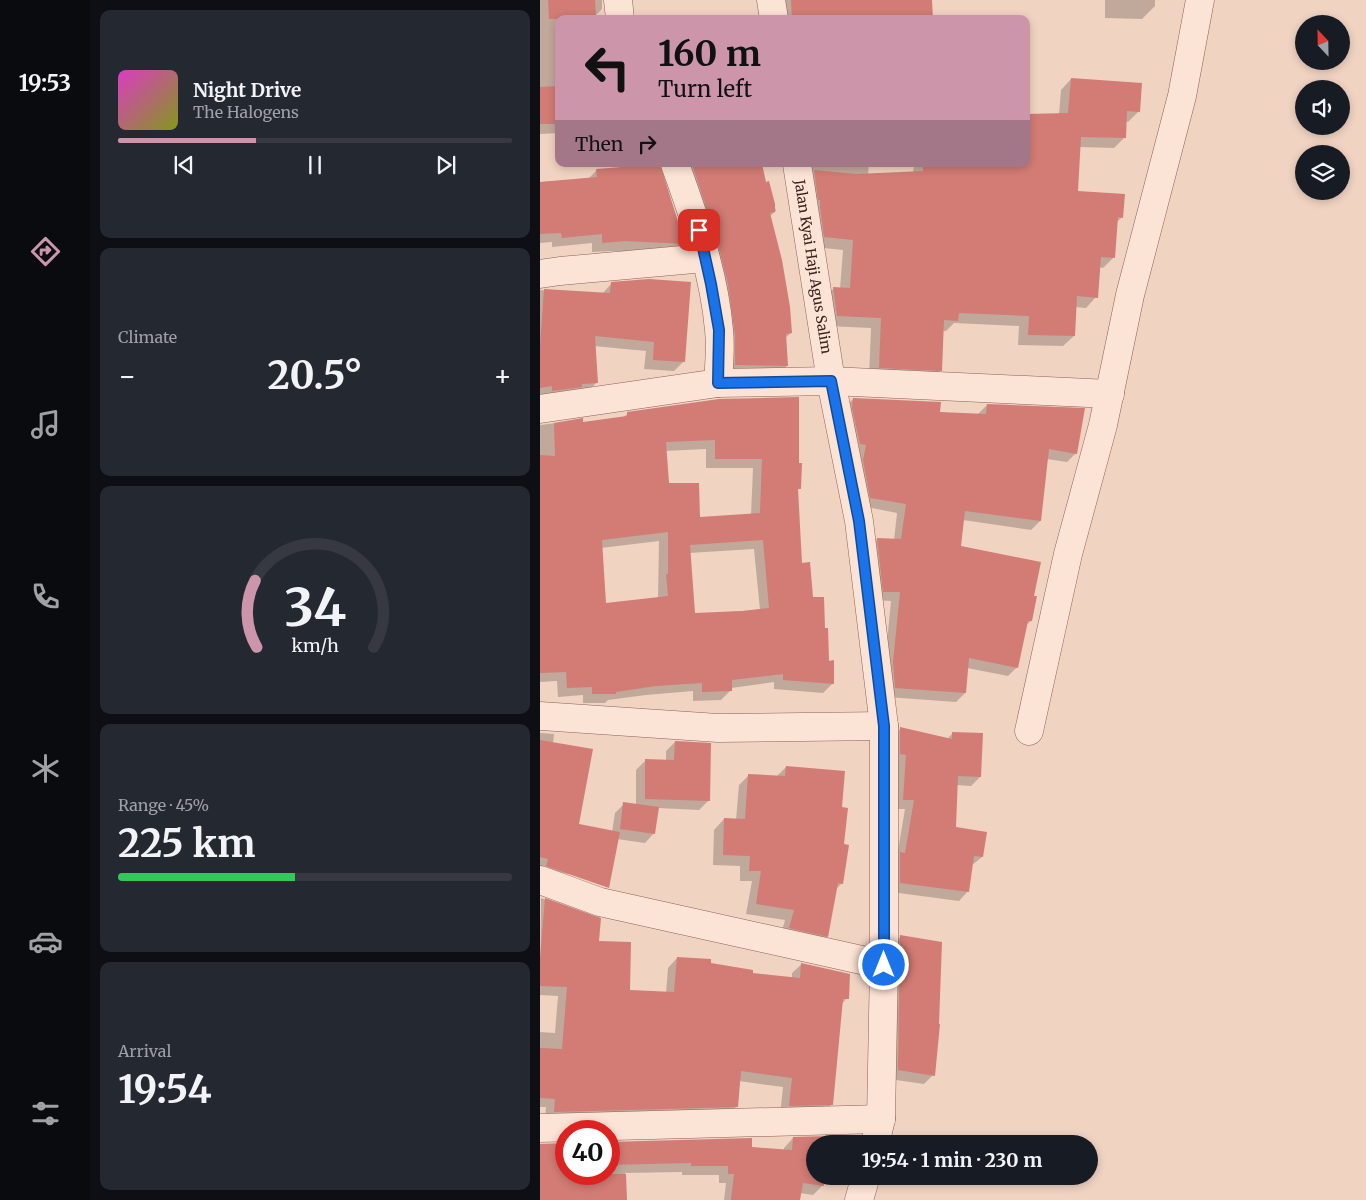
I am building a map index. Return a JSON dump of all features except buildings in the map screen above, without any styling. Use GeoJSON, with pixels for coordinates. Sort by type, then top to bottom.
{"type":"FeatureCollection","features":[{"type":"Feature","properties":{"kind":"street"},"geometry":{"type":"LineString","coordinates":[[618,0],[620,15]]}},
{"type":"Feature","properties":{"kind":"street"},"geometry":{"type":"LineString","coordinates":[[771,0],[773,15]]}},
{"type":"Feature","properties":{"kind":"street"},"geometry":{"type":"LineString","coordinates":[[1029,731],[1068,554],[1103,426],[1130,295],[1182,96],[1200,0]]}},
{"type":"Feature","properties":{"kind":"street"},"geometry":{"type":"LineString","coordinates":[[676,167],[699,230],[719,330],[718,383]]}},
{"type":"Feature","properties":{"kind":"street","name":"Jalan Kyai Haji Agus Salim"},"geometry":{"type":"LineString","coordinates":[[797,167],[831,381],[859,521],[884,726],[884,965],[878,1132]]}},
{"type":"Feature","properties":{"kind":"street"},"geometry":{"type":"LineString","coordinates":[[540,274],[705,258]]}},
{"type":"Feature","properties":{"kind":"street"},"geometry":{"type":"LineString","coordinates":[[540,409],[718,383],[831,381],[1110,394]]}},
{"type":"Feature","properties":{"kind":"street"},"geometry":{"type":"LineString","coordinates":[[540,716],[718,728],[884,726]]}},
{"type":"Feature","properties":{"kind":"street"},"geometry":{"type":"LineString","coordinates":[[540,880],[600,902],[884,965]]}},
{"type":"Feature","properties":{"kind":"street"},"geometry":{"type":"LineString","coordinates":[[540,1128],[878,1132]]}},
{"type":"Feature","properties":{"kind":"street"},"geometry":{"type":"LineString","coordinates":[[859,1200],[863,1185]]}},
{"type":"Feature","properties":{"kind":"route"},"geometry":{"type":"LineString","coordinates":[[699,230],[719,330],[718,383],[831,381],[859,521],[884,726],[884,965]]}}]}
